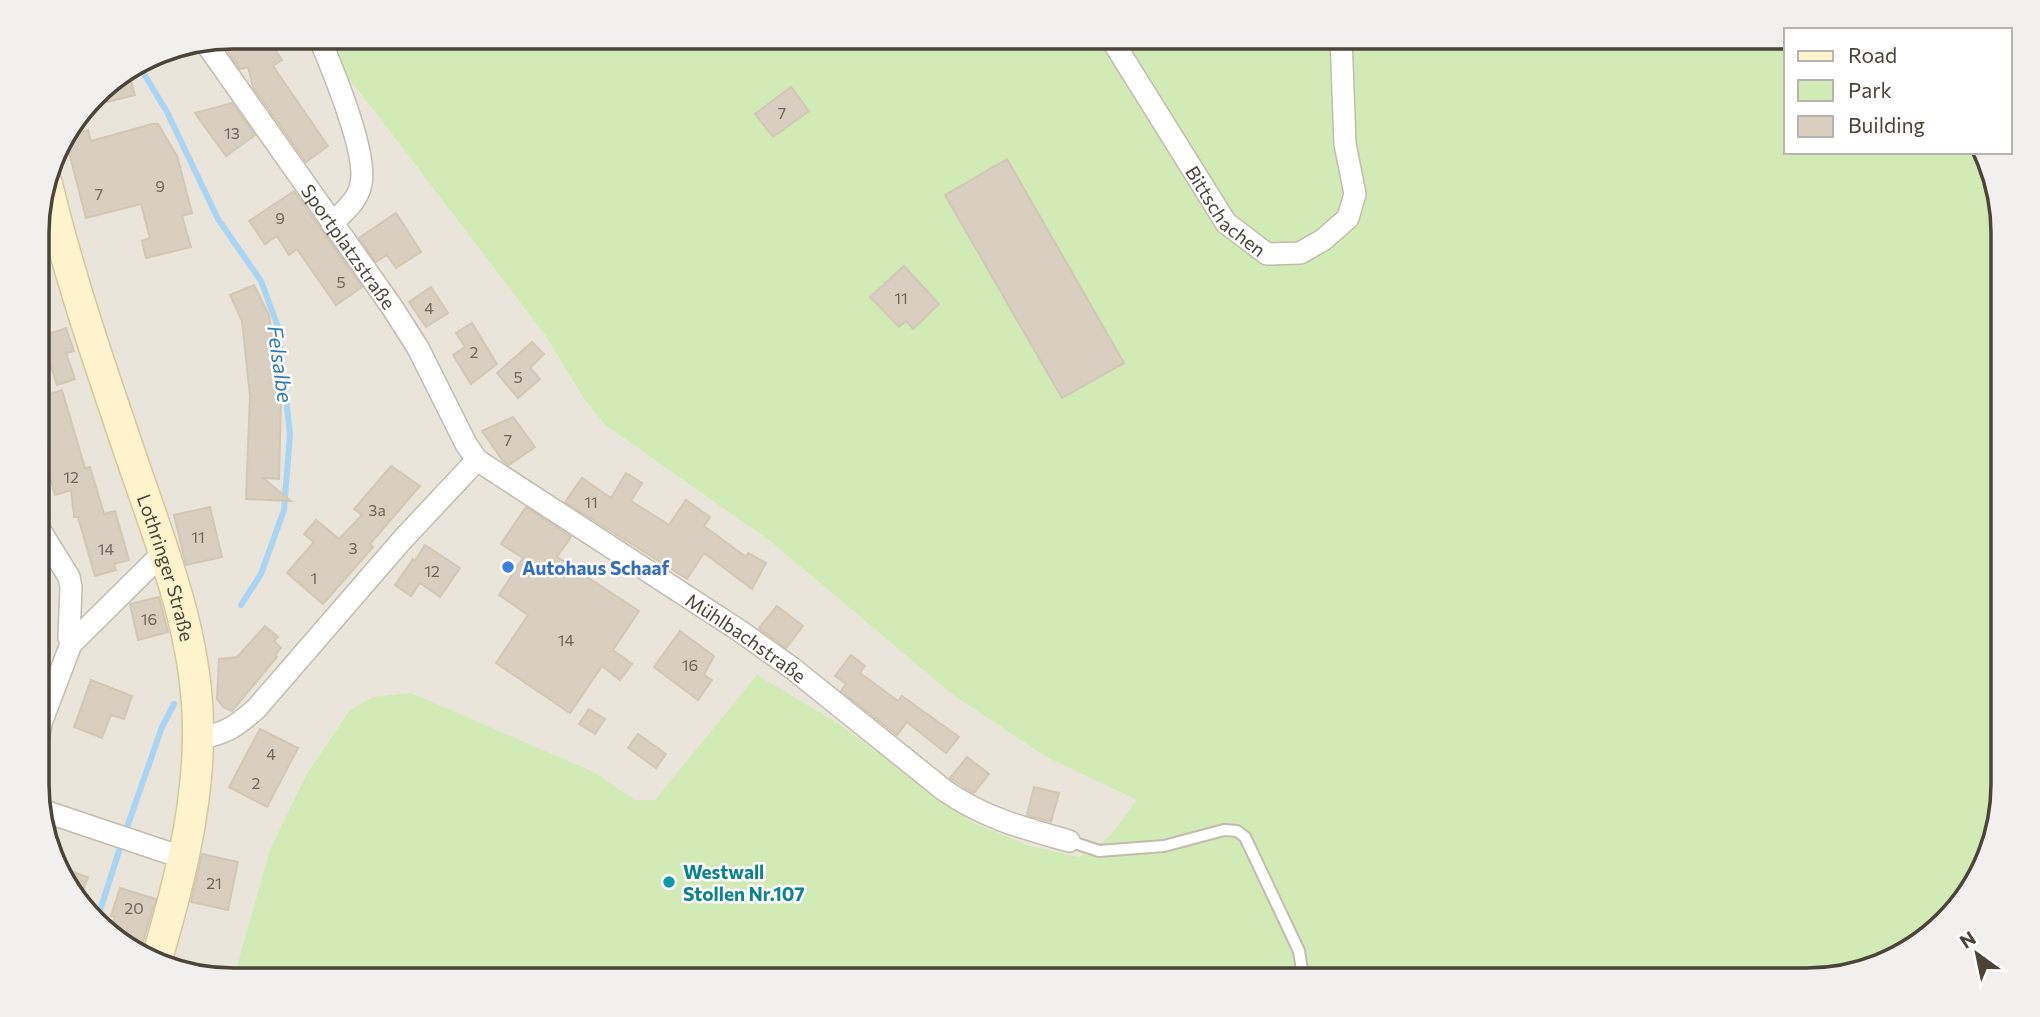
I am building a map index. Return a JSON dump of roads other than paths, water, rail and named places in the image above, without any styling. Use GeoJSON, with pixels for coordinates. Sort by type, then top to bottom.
{"type":"FeatureCollection","features":[{"type":"Feature","properties":{"kind":"main road","name":"Lothringer Straße"},"geometry":{"type":"LineString","coordinates":[[52,202],[90,334],[187,627],[193,664],[198,739],[184,858],[159,952]]}},
{"type":"Feature","properties":{"kind":"street"},"geometry":{"type":"LineString","coordinates":[[324,49],[352,125],[362,182],[356,198],[332,224]]}},
{"type":"Feature","properties":{"kind":"street","name":"Bittschachen"},"geometry":{"type":"LineString","coordinates":[[1117,49],[1226,223],[1267,254],[1300,253],[1323,240],[1348,218],[1354,194],[1345,144],[1341,49]]}},
{"type":"Feature","properties":{"kind":"street","name":"Sportplatzstraße"},"geometry":{"type":"LineString","coordinates":[[211,51],[418,348],[466,444],[477,460]]}},
{"type":"Feature","properties":{"kind":"street"},"geometry":{"type":"LineString","coordinates":[[198,739],[222,734],[239,725],[256,709],[403,539],[477,460]]}},
{"type":"Feature","properties":{"kind":"street","name":"Mühlbachstraße"},"geometry":{"type":"LineString","coordinates":[[477,460],[693,599],[792,668],[970,808],[1004,823],[1069,841]]}},
{"type":"Feature","properties":{"kind":"street"},"geometry":{"type":"LineString","coordinates":[[49,545],[69,577],[71,644]]}},
{"type":"Feature","properties":{"kind":"street"},"geometry":{"type":"LineString","coordinates":[[49,702],[71,644],[164,552]]}},
{"type":"Feature","properties":{"kind":"street"},"geometry":{"type":"LineString","coordinates":[[52,814],[184,858]]}},
{"type":"Feature","properties":{"kind":"lane","name":"Mühlbachstraße"},"geometry":{"type":"LineString","coordinates":[[1069,841],[1100,851],[1164,846],[1224,830],[1237,831],[1245,837],[1299,951],[1301,968]]}},
{"type":"Feature","properties":{"kind":"waterway","name":"Felsalbe"},"geometry":{"type":"LineString","coordinates":[[143,73],[167,112],[218,219],[261,281],[278,327],[290,434],[284,510],[261,574],[241,605]]}},
{"type":"Feature","properties":{"kind":"waterway","name":"Felsalbe"},"geometry":{"type":"LineString","coordinates":[[126,830],[162,727],[174,704]]}},
{"type":"Feature","properties":{"kind":"waterway","name":"Felsalbe"},"geometry":{"type":"LineString","coordinates":[[100,911],[119,851]]}},
{"type":"Feature","properties":{"kind":"place","name":"Autohaus Schaaf"},"geometry":{"type":"Point","coordinates":[508,567]}},
{"type":"Feature","properties":{"kind":"place","name":"Westwall Stollen Nr.107"},"geometry":{"type":"Point","coordinates":[669,882]}}]}
